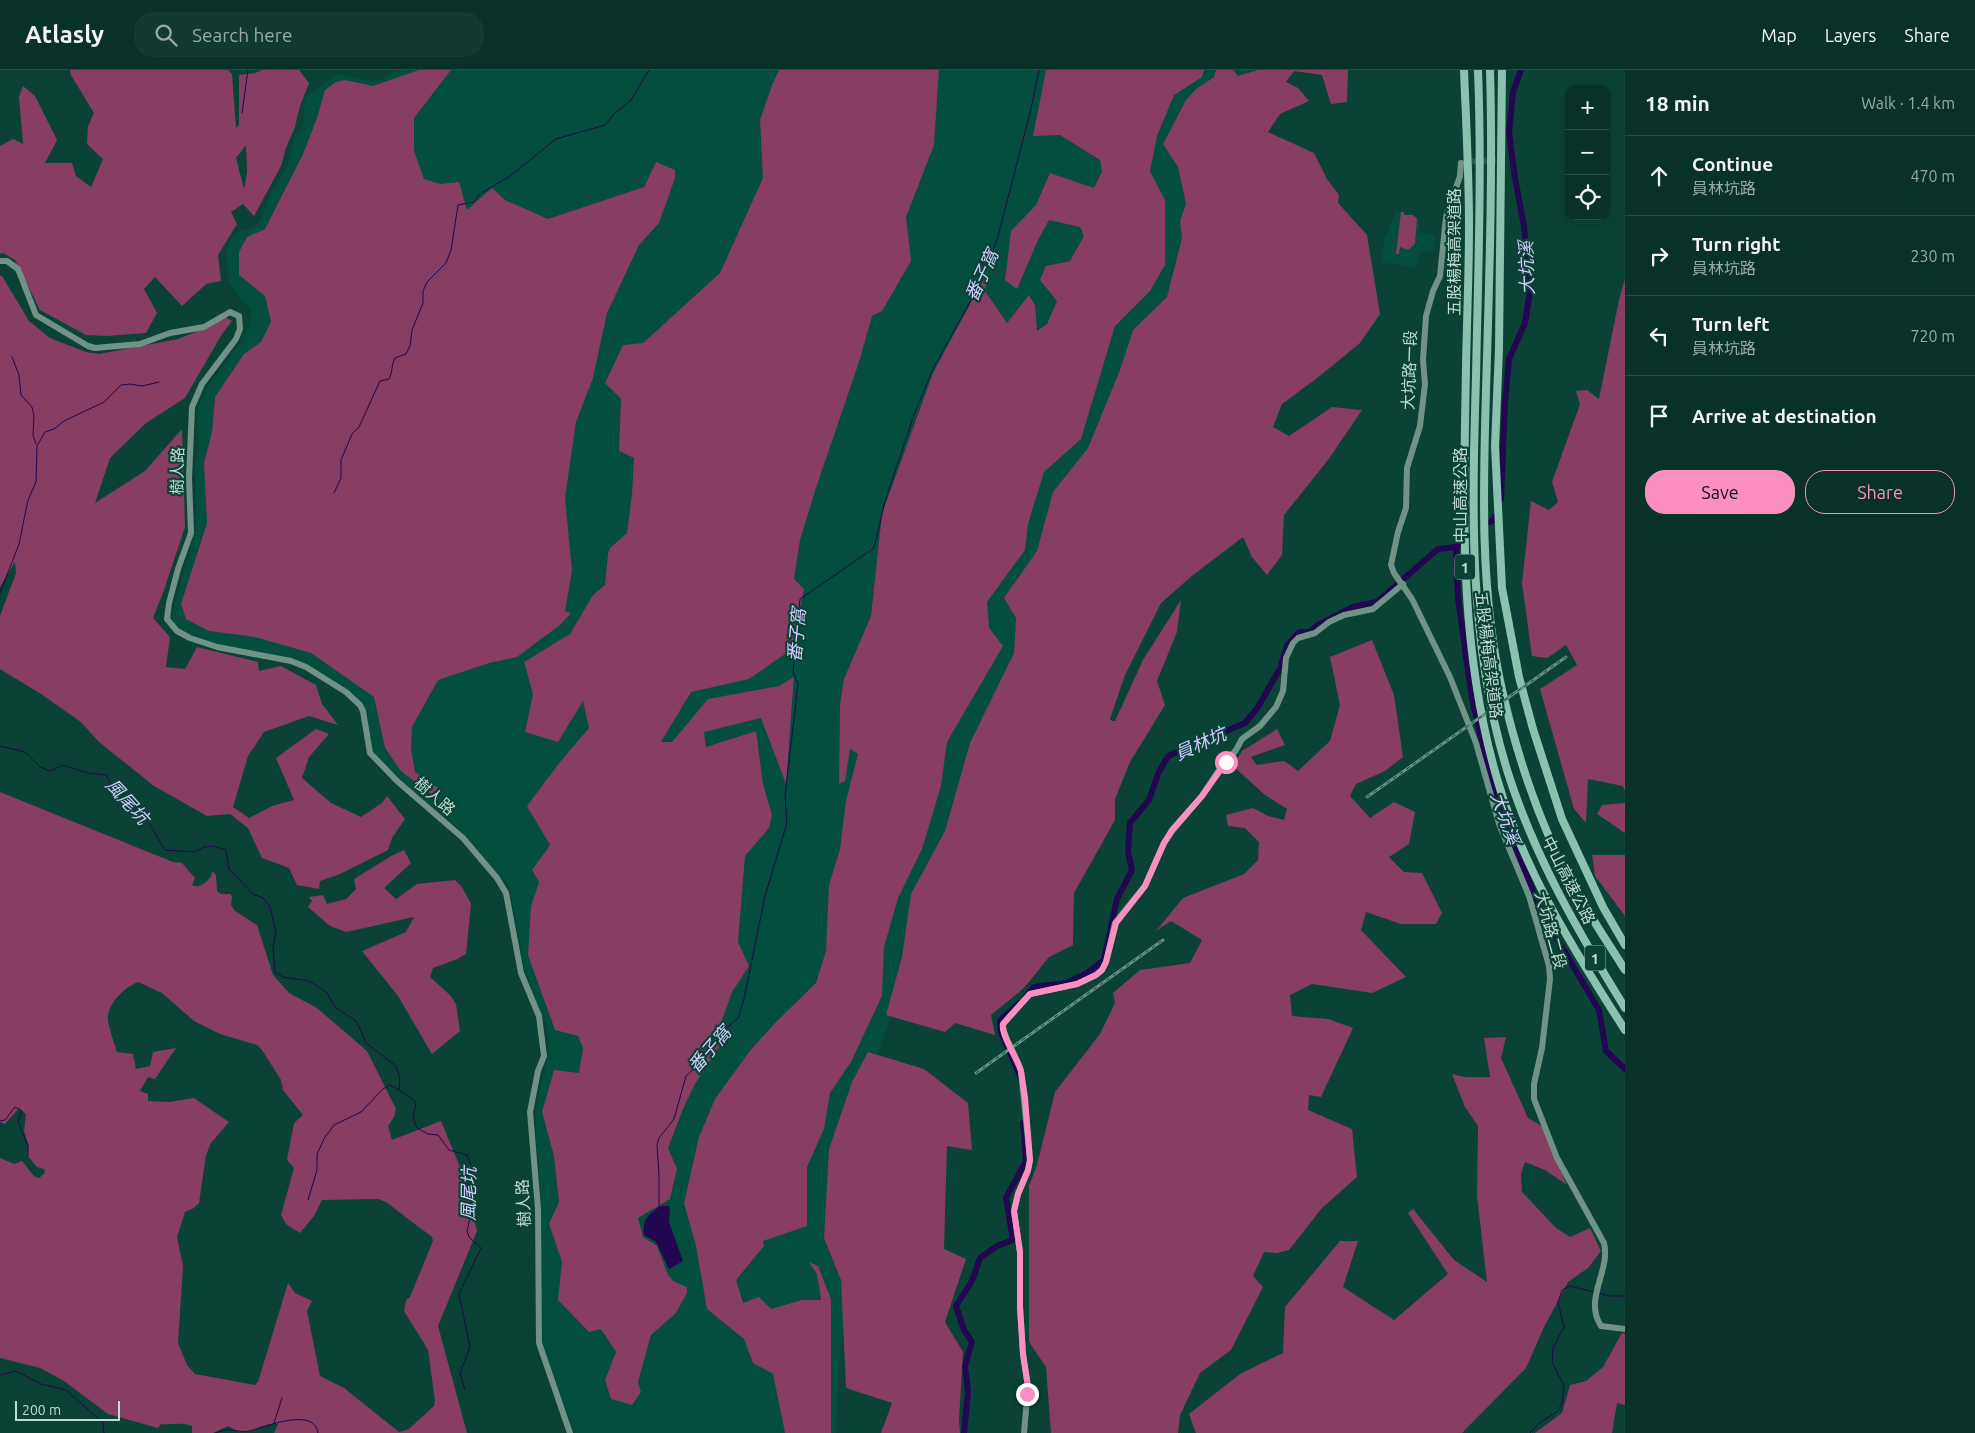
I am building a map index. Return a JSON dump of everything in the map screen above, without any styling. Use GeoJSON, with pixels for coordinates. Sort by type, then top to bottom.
{"type":"FeatureCollection","features":[{"type":"Feature","properties":{"kind":"highway","name":"五股楊梅高架道路"},"geometry":{"type":"LineString","coordinates":[[1464,70],[1469,224],[1464,524],[1466,605],[1477,692],[1498,783],[1516,832],[1539,885],[1566,936],[1625,1030]]}},
{"type":"Feature","properties":{"kind":"highway","name":"中山高速公路"},"geometry":{"type":"LineString","coordinates":[[1478,70],[1480,225],[1473,512],[1474,561],[1482,655],[1498,735],[1524,820],[1565,908],[1625,1008]]}},
{"type":"Feature","properties":{"kind":"highway","name":"中山高速公路"},"geometry":{"type":"LineString","coordinates":[[1490,70],[1492,194],[1484,525],[1493,637],[1501,688],[1512,731],[1538,807],[1571,882],[1625,970]]}},
{"type":"Feature","properties":{"kind":"highway","name":"五股楊梅高架道路"},"geometry":{"type":"LineString","coordinates":[[1503,70],[1499,340],[1495,446],[1502,588],[1519,677],[1533,729],[1562,819],[1603,907],[1625,945]]}},
{"type":"Feature","properties":{"kind":"street"},"geometry":{"type":"LineString","coordinates":[[1499,160],[1503,157],[1503,70]]}},
{"type":"Feature","properties":{"kind":"street","name":"大坑路一段"},"geometry":{"type":"LineString","coordinates":[[1401,582],[1392,569],[1391,560],[1406,508],[1407,468],[1420,426],[1425,384],[1423,360],[1426,316],[1433,291],[1440,276],[1446,217],[1460,176],[1461,162]]}},
{"type":"Feature","properties":{"kind":"street","name":"樹人路"},"geometry":{"type":"LineString","coordinates":[[0,262],[7,261],[18,269],[36,315],[66,331],[88,346],[95,348],[140,344],[170,333],[204,327],[230,312],[239,316],[240,329],[236,339],[202,384],[192,407],[189,478],[191,533],[178,570],[169,603],[167,619],[177,631],[190,638],[217,648],[291,661],[306,667],[346,692],[360,705],[363,711],[370,753],[397,781],[463,838],[497,878],[506,893],[521,973],[538,1016],[544,1056],[538,1071],[530,1112],[538,1208],[540,1343],[570,1433]]}},
{"type":"Feature","properties":{"kind":"street"},"geometry":{"type":"LineString","coordinates":[[1024,1433],[1028,1387],[1023,1354],[1020,1307],[1020,1252],[1014,1211],[1018,1194],[1028,1170],[1030,1153],[1021,1071],[1018,1059],[1002,1031],[1003,1024],[1030,994],[1077,984],[1102,970],[1106,962],[1116,923],[1145,886],[1164,843],[1172,830],[1202,796],[1242,739],[1260,726],[1276,707],[1283,691],[1286,658],[1292,643],[1298,638],[1315,633],[1329,622],[1344,615],[1373,609],[1401,582]]}},
{"type":"Feature","properties":{"kind":"street","name":"大坑路二段"},"geometry":{"type":"LineString","coordinates":[[1401,582],[1450,677],[1476,743],[1499,824],[1528,896],[1549,966],[1550,994],[1542,1048],[1534,1084],[1534,1099],[1548,1140],[1604,1243],[1607,1253],[1606,1264],[1596,1293],[1597,1320],[1601,1326],[1625,1329]]}},
{"type":"Feature","properties":{"kind":"shaded area"},"geometry":{"type":"Polygon","coordinates":[[[70,70],[228,70],[232,74],[236,128],[239,125],[239,75],[262,70],[299,70],[309,83],[281,166],[254,216],[243,204],[231,212],[237,224],[218,255],[221,281],[206,284],[182,306],[155,277],[144,289],[157,313],[146,333],[107,336],[86,335],[40,310],[15,260],[3,253],[0,254],[0,146],[13,139],[23,144],[19,97],[23,86],[35,96],[57,140],[45,163],[72,163],[76,176],[91,187],[103,159],[87,144],[88,126],[94,113],[71,75],[70,70]],[[246,145],[236,158],[244,189],[247,173],[246,145]]]}},
{"type":"Feature","properties":{"kind":"shaded area"},"geometry":{"type":"Polygon","coordinates":[[[395,70],[1255,70],[1182,293],[1037,616],[996,713],[870,1077],[839,1363],[836,1433],[575,1433],[543,1348],[540,1191],[535,1122],[537,1101],[549,1051],[549,1040],[546,1026],[525,971],[511,893],[506,882],[458,828],[384,766],[373,754],[366,711],[356,697],[317,670],[203,641],[181,630],[174,622],[172,615],[196,529],[195,469],[199,448],[198,409],[207,388],[241,342],[250,325],[251,309],[240,298],[229,282],[226,250],[232,237],[241,230],[253,228],[260,221],[270,195],[287,167],[293,141],[303,125],[305,98],[332,77],[340,74],[369,82],[383,79],[395,70]]]}},
{"type":"Feature","properties":{"kind":"shaded area"},"geometry":{"type":"Polygon","coordinates":[[[419,70],[451,70],[414,118],[414,151],[424,179],[440,184],[459,182],[467,210],[492,188],[505,200],[548,219],[644,187],[656,162],[675,170],[675,178],[659,223],[639,245],[607,313],[593,378],[576,422],[565,498],[572,571],[565,611],[571,613],[560,625],[517,657],[489,663],[438,680],[412,727],[411,748],[415,772],[438,788],[435,797],[401,771],[385,748],[374,697],[311,653],[255,637],[209,631],[186,619],[181,604],[207,523],[204,463],[212,432],[215,397],[244,354],[261,342],[271,322],[265,296],[239,275],[239,252],[247,237],[265,229],[303,154],[317,118],[325,90],[336,82],[345,80],[373,86],[419,70]]]}},
{"type":"Feature","properties":{"kind":"shaded area"},"geometry":{"type":"Polygon","coordinates":[[[779,70],[939,70],[934,145],[906,217],[911,261],[882,311],[872,316],[859,362],[800,540],[794,579],[804,589],[791,650],[749,679],[691,692],[661,742],[672,742],[708,699],[779,686],[794,677],[786,784],[761,718],[704,732],[706,747],[756,731],[763,784],[772,815],[769,828],[745,856],[738,942],[749,966],[732,992],[719,1029],[722,1042],[695,1084],[668,1148],[677,1169],[670,1199],[638,1218],[643,1237],[657,1246],[668,1275],[673,1281],[687,1287],[687,1293],[676,1313],[651,1335],[638,1382],[641,1392],[632,1405],[611,1399],[605,1380],[616,1352],[601,1329],[589,1332],[558,1300],[562,1262],[549,1224],[559,1202],[554,1156],[542,1112],[554,1070],[579,1073],[583,1048],[578,1036],[555,1030],[528,955],[531,906],[539,882],[532,870],[550,845],[527,806],[560,762],[589,728],[583,701],[558,742],[525,732],[533,694],[524,662],[570,634],[593,595],[605,585],[610,548],[627,533],[634,458],[619,451],[621,399],[605,383],[623,345],[643,343],[720,273],[763,178],[760,120],[779,70]]]}},
{"type":"Feature","properties":{"kind":"shaded area"},"geometry":{"type":"Polygon","coordinates":[[[1046,70],[1204,70],[1202,77],[1174,95],[1157,136],[1150,171],[1165,200],[1165,265],[1150,291],[1115,326],[1081,439],[1044,472],[1028,524],[1025,550],[987,602],[989,628],[1003,646],[947,742],[941,786],[922,849],[898,898],[884,947],[882,996],[851,1062],[830,1093],[824,1129],[807,1167],[807,1226],[763,1241],[764,1246],[736,1280],[743,1303],[759,1297],[771,1309],[802,1300],[821,1300],[817,1274],[809,1262],[818,1266],[831,1299],[831,1433],[785,1433],[773,1374],[753,1363],[744,1339],[707,1309],[696,1246],[684,1203],[699,1137],[715,1099],[749,1052],[775,1023],[816,983],[826,951],[829,885],[840,849],[846,801],[858,754],[850,749],[845,781],[839,784],[840,704],[844,679],[871,616],[882,514],[933,373],[988,271],[985,291],[1007,323],[1029,295],[1035,305],[1037,331],[1047,324],[1057,301],[1040,280],[1046,266],[1070,261],[1084,236],[1080,227],[1049,220],[1038,240],[1017,289],[1005,280],[1011,231],[1036,205],[1050,173],[1094,188],[1102,172],[1100,160],[1060,135],[1033,136],[1046,70]]]}},
{"type":"Feature","properties":{"kind":"shaded area"},"geometry":{"type":"Polygon","coordinates":[[[1216,70],[1233,70],[1238,76],[1258,70],[1348,70],[1347,102],[1331,104],[1322,75],[1294,71],[1286,82],[1298,88],[1309,101],[1280,114],[1268,132],[1314,153],[1327,179],[1339,195],[1338,203],[1367,235],[1380,314],[1360,343],[1282,404],[1273,427],[1289,436],[1332,407],[1362,410],[1328,460],[1284,515],[1282,555],[1267,575],[1252,557],[1243,537],[1193,575],[1161,603],[1125,675],[1110,719],[1115,721],[1143,660],[1181,600],[1177,632],[1157,681],[1165,705],[1130,762],[1115,799],[1115,820],[1074,893],[1073,945],[1049,957],[1024,988],[991,1015],[995,1035],[955,1023],[945,1032],[886,1015],[902,957],[911,894],[945,831],[970,743],[1014,653],[1016,618],[1004,598],[1037,551],[1053,492],[1088,448],[1120,370],[1133,330],[1167,297],[1182,238],[1180,221],[1186,204],[1178,167],[1163,144],[1186,100],[1196,89],[1214,77],[1216,70]]]}},
{"type":"Feature","properties":{"kind":"shaded area"},"geometry":{"type":"Polygon","coordinates":[[[1396,210],[1419,217],[1419,233],[1435,235],[1433,252],[1420,250],[1417,268],[1381,262],[1384,238],[1389,230],[1390,222],[1393,222],[1396,210]]]}},
{"type":"Feature","properties":{"kind":"shaded area"},"geometry":{"type":"Polygon","coordinates":[[[1401,212],[1404,212],[1404,215],[1413,215],[1417,219],[1415,244],[1408,250],[1400,247],[1399,254],[1396,254],[1401,212]]]}},
{"type":"Feature","properties":{"kind":"shaded area"},"geometry":{"type":"Polygon","coordinates":[[[0,276],[2,276],[29,321],[50,338],[86,352],[99,354],[178,339],[211,326],[225,317],[232,321],[222,334],[185,398],[146,423],[110,458],[95,503],[145,471],[182,429],[185,527],[153,618],[170,637],[166,667],[185,669],[197,647],[258,662],[259,671],[281,666],[316,685],[322,704],[338,725],[309,716],[264,732],[248,756],[233,807],[249,818],[272,806],[294,800],[276,758],[316,729],[329,734],[309,757],[302,778],[331,803],[361,817],[382,803],[387,796],[405,819],[392,838],[388,850],[340,874],[320,881],[319,889],[297,885],[289,868],[262,858],[248,828],[230,814],[207,816],[154,786],[99,742],[81,722],[41,694],[0,669],[0,616],[16,573],[15,562],[0,587],[0,276]]]}},
{"type":"Feature","properties":{"kind":"shaded area"},"geometry":{"type":"Polygon","coordinates":[[[1625,279],[1625,791],[1623,786],[1588,779],[1586,823],[1574,809],[1540,689],[1577,665],[1566,645],[1547,658],[1532,656],[1522,583],[1531,501],[1549,510],[1558,502],[1552,482],[1580,404],[1576,391],[1587,390],[1599,399],[1625,279]]]}},
{"type":"Feature","properties":{"kind":"shaded area"},"geometry":{"type":"Polygon","coordinates":[[[1372,640],[1394,695],[1403,757],[1385,771],[1356,784],[1350,796],[1370,818],[1394,802],[1415,812],[1409,844],[1389,857],[1404,872],[1422,873],[1442,913],[1436,924],[1401,924],[1366,912],[1361,930],[1406,977],[1372,993],[1312,984],[1290,995],[1292,1016],[1328,1019],[1353,1028],[1321,1097],[1309,1095],[1308,1110],[1352,1129],[1357,1177],[1322,1208],[1289,1250],[1277,1253],[1264,1252],[1253,1276],[1263,1287],[1231,1350],[1200,1373],[1180,1415],[1178,1433],[1051,1433],[1046,1367],[1029,1342],[1029,1186],[1037,1165],[1055,1092],[1100,1034],[1115,1003],[1113,993],[1140,970],[1190,963],[1202,940],[1171,921],[1156,931],[1183,898],[1244,874],[1258,860],[1259,842],[1245,828],[1228,826],[1226,815],[1253,808],[1268,816],[1284,820],[1287,809],[1265,795],[1233,766],[1242,751],[1277,729],[1285,745],[1251,757],[1257,765],[1284,761],[1298,771],[1330,741],[1340,705],[1330,657],[1372,640]]]}},
{"type":"Feature","properties":{"kind":"shaded area"},"geometry":{"type":"Polygon","coordinates":[[[0,792],[173,862],[182,863],[195,878],[192,885],[200,886],[205,883],[211,877],[212,871],[216,875],[217,891],[221,894],[230,894],[232,896],[231,905],[235,911],[257,925],[273,975],[289,993],[317,1008],[367,1051],[396,1109],[394,1117],[388,1126],[392,1140],[441,1121],[465,1179],[477,1231],[438,1326],[467,1433],[274,1433],[278,1424],[245,1432],[238,1432],[228,1426],[213,1433],[192,1433],[192,1426],[180,1424],[161,1424],[158,1428],[108,1414],[64,1381],[40,1368],[0,1358],[0,1158],[14,1164],[22,1161],[34,1176],[39,1178],[45,1173],[44,1169],[37,1167],[27,1155],[29,1146],[24,1131],[26,1114],[19,1108],[5,1124],[0,1122],[0,792]],[[138,982],[117,997],[110,1008],[108,1021],[117,1052],[133,1054],[136,1069],[150,1066],[153,1052],[176,1048],[155,1079],[148,1077],[140,1091],[148,1094],[148,1101],[169,1102],[194,1098],[229,1122],[211,1143],[206,1155],[199,1203],[194,1208],[185,1212],[177,1237],[183,1266],[178,1343],[187,1365],[195,1374],[255,1385],[258,1382],[288,1283],[295,1293],[312,1301],[307,1311],[320,1376],[344,1388],[399,1432],[409,1429],[434,1406],[435,1401],[428,1350],[404,1311],[406,1300],[410,1297],[433,1241],[432,1237],[386,1202],[378,1199],[322,1200],[314,1216],[300,1233],[286,1224],[281,1215],[294,1168],[287,1160],[294,1123],[303,1115],[283,1090],[281,1080],[257,1045],[220,1034],[194,1021],[162,993],[138,982]]]}},
{"type":"Feature","properties":{"kind":"shaded area"},"geometry":{"type":"Polygon","coordinates":[[[1625,803],[1625,833],[1597,814],[1602,805],[1625,803]]]}},
{"type":"Feature","properties":{"kind":"shaded area"},"geometry":{"type":"Polygon","coordinates":[[[404,850],[411,863],[384,888],[396,899],[417,884],[455,880],[462,887],[471,904],[466,954],[433,968],[430,977],[450,995],[456,1004],[460,1031],[432,1054],[398,996],[362,951],[406,932],[414,917],[346,932],[330,926],[308,907],[312,901],[309,897],[323,895],[327,904],[346,899],[356,889],[354,879],[404,850]]]}},
{"type":"Feature","properties":{"kind":"shaded area"},"geometry":{"type":"Polygon","coordinates":[[[1592,855],[1625,855],[1625,916],[1595,876],[1592,855]]]}},
{"type":"Feature","properties":{"kind":"shaded area"},"geometry":{"type":"Polygon","coordinates":[[[1506,1037],[1501,1058],[1528,1118],[1542,1126],[1567,1185],[1545,1170],[1525,1162],[1521,1174],[1522,1192],[1556,1228],[1570,1237],[1590,1228],[1601,1251],[1588,1268],[1568,1282],[1544,1327],[1526,1368],[1462,1433],[1196,1433],[1189,1414],[1240,1374],[1283,1353],[1285,1307],[1340,1241],[1358,1241],[1343,1287],[1394,1320],[1448,1274],[1408,1213],[1413,1209],[1454,1260],[1487,1282],[1477,1196],[1478,1126],[1465,1107],[1452,1074],[1465,1077],[1490,1077],[1484,1038],[1506,1037]]]}},
{"type":"Feature","properties":{"kind":"shaded area"},"geometry":{"type":"Polygon","coordinates":[[[868,1052],[924,1069],[968,1103],[972,1150],[947,1146],[944,1249],[966,1259],[945,1322],[963,1352],[960,1433],[881,1433],[892,1403],[846,1388],[841,1280],[824,1238],[829,1149],[852,1082],[868,1052]]]}},
{"type":"Feature","properties":{"kind":"shaded area"},"geometry":{"type":"Polygon","coordinates":[[[660,1206],[670,1206],[669,1222],[683,1261],[669,1269],[656,1242],[644,1235],[645,1221],[660,1206]]]}},
{"type":"Feature","properties":{"kind":"shaded area"},"geometry":{"type":"Polygon","coordinates":[[[1622,1333],[1625,1334],[1625,1405],[1617,1403],[1612,1433],[1535,1433],[1562,1413],[1570,1385],[1586,1381],[1603,1367],[1622,1333]]]}},
{"type":"Feature","properties":{"kind":"waterway"},"geometry":{"type":"LineString","coordinates":[[242,113],[248,70]]}},
{"type":"Feature","properties":{"kind":"waterway"},"geometry":{"type":"LineString","coordinates":[[334,493],[341,478],[341,460],[352,434],[359,427],[380,381],[389,379],[395,358],[406,354],[410,346],[412,330],[423,303],[423,291],[427,282],[446,263],[451,250],[458,205],[474,202],[480,194],[510,176],[556,139],[605,125],[614,114],[631,100],[649,70]]}},
{"type":"Feature","properties":{"kind":"waterway","name":"番子窩"},"geometry":{"type":"LineString","coordinates":[[659,1207],[657,1144],[659,1138],[674,1119],[686,1076],[702,1061],[709,1043],[738,1018],[744,999],[765,896],[787,823],[785,796],[798,684],[793,672],[800,599],[874,548],[885,501],[915,412],[933,369],[982,280],[997,240],[1031,109],[1039,70]]}},
{"type":"Feature","properties":{"kind":"waterway","name":"大坑溪"},"geometry":{"type":"LineString","coordinates":[[1501,499],[1509,359],[1525,323],[1530,291],[1524,226],[1509,132],[1513,92],[1521,70]]}},
{"type":"Feature","properties":{"kind":"waterway"},"geometry":{"type":"LineString","coordinates":[[12,357],[19,375],[21,395],[32,407],[34,416],[33,435],[36,444]]}},
{"type":"Feature","properties":{"kind":"waterway"},"geometry":{"type":"LineString","coordinates":[[0,593],[19,544],[28,500],[36,482],[37,446],[45,432],[104,402],[121,385],[142,386],[159,382]]}},
{"type":"Feature","properties":{"kind":"waterway","name":"大坑溪"},"geometry":{"type":"LineString","coordinates":[[1490,522],[1498,511]]}},
{"type":"Feature","properties":{"kind":"waterway","name":"員林坑"},"geometry":{"type":"LineString","coordinates":[[1281,665],[1287,646],[1299,632],[1309,632],[1318,625],[1353,607],[1377,602],[1438,549],[1456,547],[1461,544]]}},
{"type":"Feature","properties":{"kind":"waterway","name":"大坑溪"},"geometry":{"type":"LineString","coordinates":[[1456,547],[1458,598],[1472,699],[1485,754],[1509,832],[1543,915],[1599,1010],[1606,1051],[1625,1069]]}},
{"type":"Feature","properties":{"kind":"waterway","name":"員林坑"},"geometry":{"type":"LineString","coordinates":[[1026,996],[1034,987],[1067,983],[1087,973],[1104,960],[1117,899],[1132,870],[1128,852],[1130,823],[1149,800],[1158,774],[1168,756],[1245,723],[1258,707],[1279,670]]}},
{"type":"Feature","properties":{"kind":"waterway","name":"風尾坑"},"geometry":{"type":"LineString","coordinates":[[0,746],[25,752],[40,767],[50,771],[63,765],[88,773],[106,775],[115,791],[146,818],[165,850],[195,852],[204,847],[213,846],[226,850],[229,869],[253,894],[263,898],[270,907],[276,932],[273,947],[275,972],[283,977],[309,981],[327,993],[335,1007],[357,1022],[366,1043],[396,1066],[400,1078],[399,1090],[416,1103],[413,1117],[417,1128],[428,1134],[438,1135],[449,1150],[467,1155],[472,1168],[470,1182],[471,1214],[467,1231],[469,1237],[481,1248],[459,1294],[470,1347],[460,1373],[465,1390]]}},
{"type":"Feature","properties":{"kind":"waterway","name":"員林坑"},"geometry":{"type":"LineString","coordinates":[[1019,1003],[1000,1021],[1001,1032],[1020,1076]]}},
{"type":"Feature","properties":{"kind":"waterway"},"geometry":{"type":"LineString","coordinates":[[308,1200],[317,1170],[317,1154],[325,1137],[334,1125],[361,1112],[383,1089],[390,1085],[398,1089]]}},
{"type":"Feature","properties":{"kind":"waterway"},"geometry":{"type":"LineString","coordinates":[[0,1121],[5,1120],[15,1107],[22,1111],[18,1122],[28,1146],[28,1156]]}},
{"type":"Feature","properties":{"kind":"waterway","name":"員林坑"},"geometry":{"type":"LineString","coordinates":[[964,1433],[968,1392],[965,1366],[972,1342],[964,1330],[956,1306],[972,1281],[980,1258],[997,1246],[1013,1240],[1006,1198],[1026,1161],[1023,1123]]}},
{"type":"Feature","properties":{"kind":"waterway"},"geometry":{"type":"LineString","coordinates":[[1530,1433],[1538,1424],[1558,1411],[1562,1403],[1564,1386],[1552,1362],[1553,1348],[1564,1327],[1558,1302],[1562,1290],[1569,1286],[1595,1292]]}},
{"type":"Feature","properties":{"kind":"waterway"},"geometry":{"type":"LineString","coordinates":[[1598,1293],[1609,1296],[1625,1296]]}},
{"type":"Feature","properties":{"kind":"waterway"},"geometry":{"type":"LineString","coordinates":[[0,1375],[16,1371],[41,1384],[66,1390],[103,1423],[104,1433]]}},
{"type":"Feature","properties":{"kind":"waterway"},"geometry":{"type":"LineString","coordinates":[[274,1423],[282,1398]]}},
{"type":"Feature","properties":{"kind":"waterway"},"geometry":{"type":"LineString","coordinates":[[215,1433],[224,1430],[246,1431],[299,1419],[315,1425],[318,1433]]}},
{"type":"Feature","properties":{"kind":"tunnel"},"geometry":{"type":"LineString","coordinates":[[1463,162],[1499,160]]}},
{"type":"Feature","properties":{"kind":"railway"},"geometry":{"type":"LineString","coordinates":[[1367,797],[1566,657]]}},
{"type":"Feature","properties":{"kind":"railway"},"geometry":{"type":"LineString","coordinates":[[976,1073],[1163,940]]}},
{"type":"Feature","properties":{"kind":"route"},"geometry":{"type":"LineString","coordinates":[[1027,1394],[1028,1387],[1023,1354],[1020,1307],[1020,1252],[1014,1211],[1018,1194],[1028,1170],[1030,1153],[1021,1071],[1018,1059],[1002,1031],[1003,1024],[1030,994],[1077,984],[1102,970],[1106,962],[1116,923],[1145,886],[1164,843],[1172,830],[1202,796],[1226,762]]}}]}
